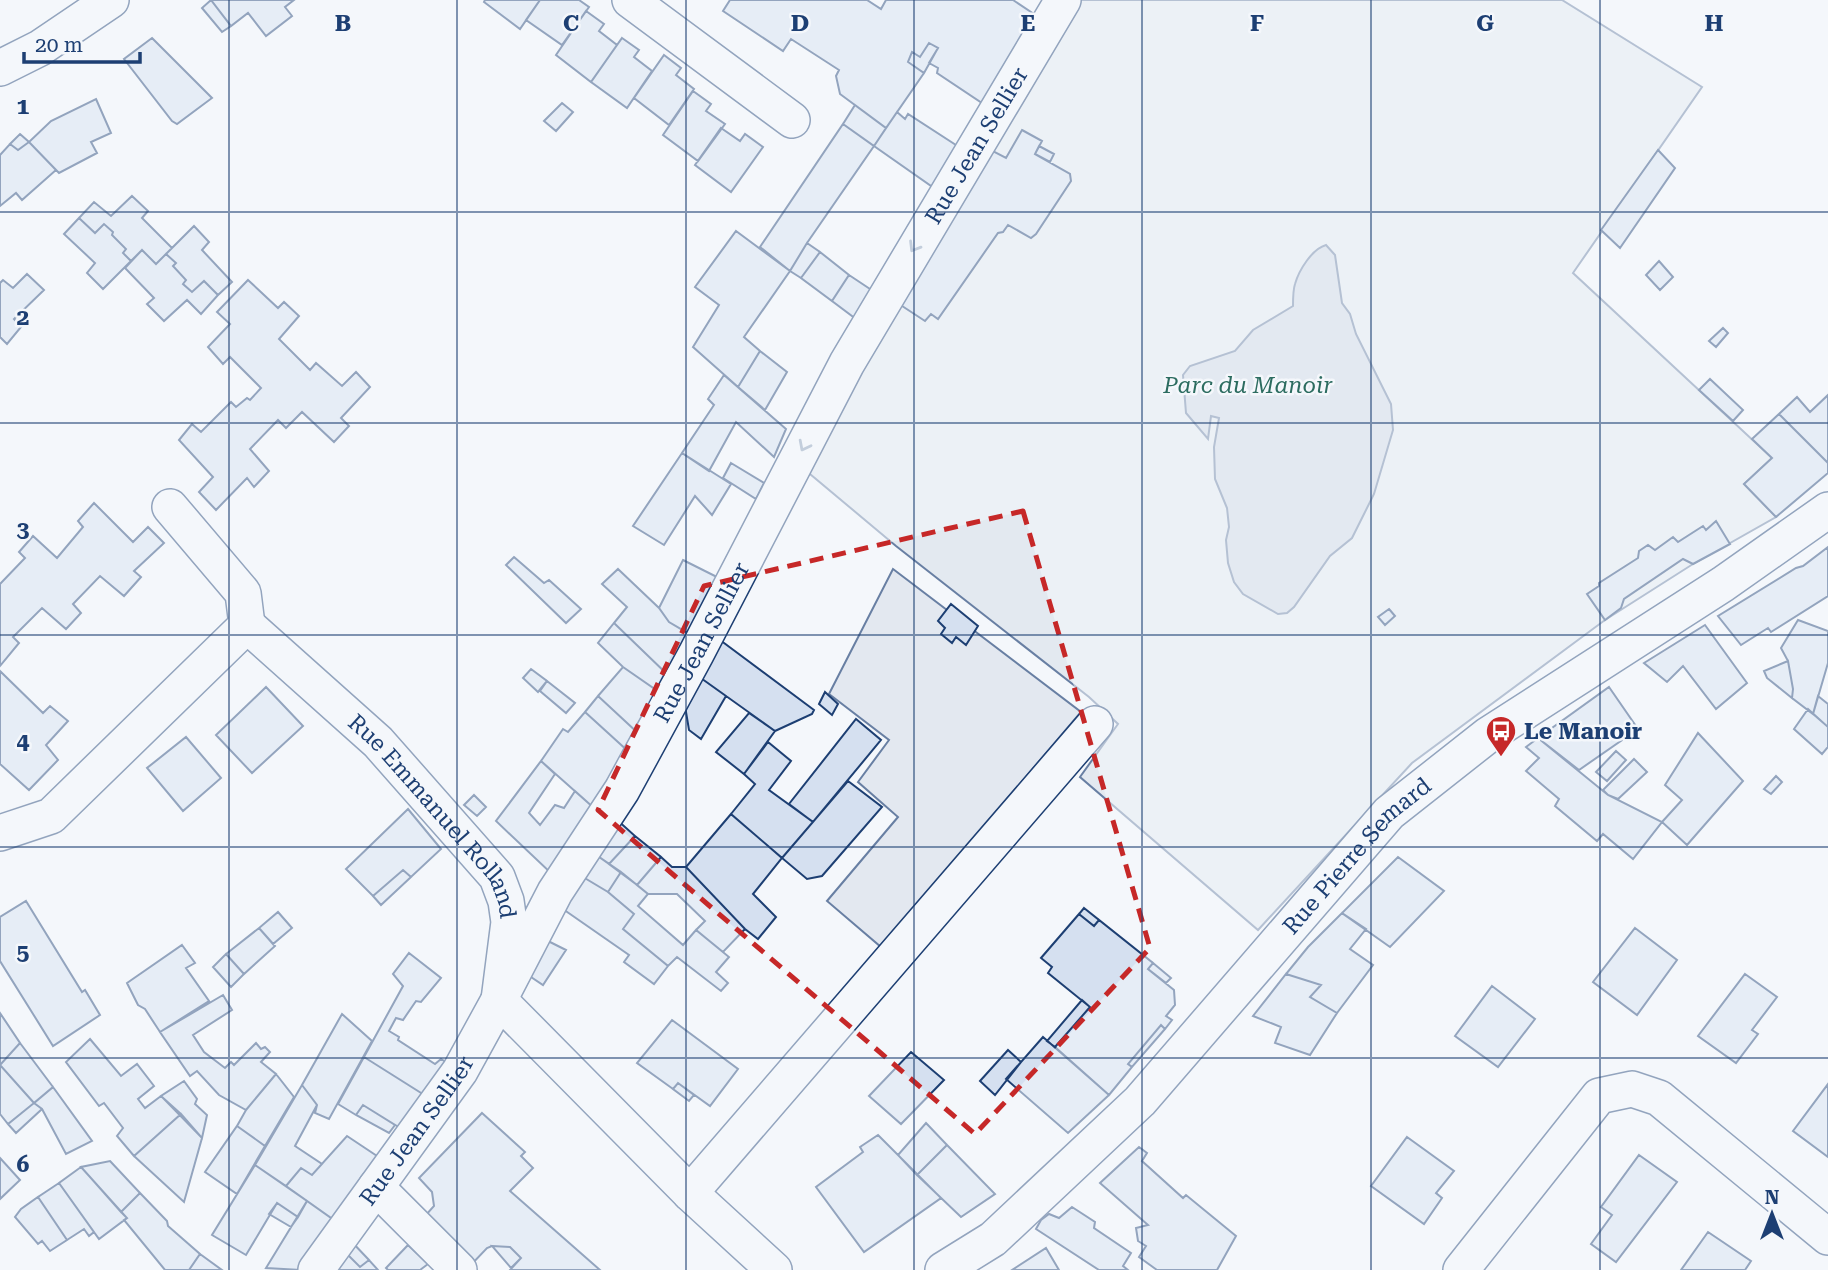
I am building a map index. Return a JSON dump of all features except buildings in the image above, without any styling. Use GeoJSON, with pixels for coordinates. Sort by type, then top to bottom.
{"type":"FeatureCollection","features":[{"type":"Feature","properties":{"kind":"street"},"geometry":{"type":"LineString","coordinates":[[0,68],[40,48],[111,0]]}},
{"type":"Feature","properties":{"kind":"street"},"geometry":{"type":"LineString","coordinates":[[630,0],[792,120]]}},
{"type":"Feature","properties":{"kind":"street","name":"Rue Jean Sellier"},"geometry":{"type":"LineString","coordinates":[[316,1270],[460,1071],[555,892],[622,790],[847,363],[1063,0]]}},
{"type":"Feature","properties":{"kind":"street"},"geometry":{"type":"LineString","coordinates":[[0,833],[51,816],[247,625],[243,593],[170,506]]}},
{"type":"Feature","properties":{"kind":"street","name":"Rue Pierre Semard"},"geometry":{"type":"LineString","coordinates":[[943,1270],[993,1239],[1140,1101],[1389,813],[1488,735],[1723,584],[1828,510]]}},
{"type":"Feature","properties":{"kind":"street","name":"Rue Emmanuel Rolland"},"geometry":{"type":"LineString","coordinates":[[247,625],[378,742],[497,877],[506,901],[509,922],[499,1000]]}},
{"type":"Feature","properties":{"kind":"street"},"geometry":{"type":"LineString","coordinates":[[691,1193],[1094,724]]}},
{"type":"Feature","properties":{"kind":"street"},"geometry":{"type":"LineString","coordinates":[[499,1000],[691,1193],[774,1270]]}},
{"type":"Feature","properties":{"kind":"street"},"geometry":{"type":"LineString","coordinates":[[1461,1270],[1598,1096],[1632,1089],[1659,1098],[1828,1237]]}},
{"type":"Feature","properties":{"kind":"street"},"geometry":{"type":"LineString","coordinates":[[376,1187],[459,1270]]}},
{"type":"Feature","properties":{"kind":"highlighted area"},"geometry":{"type":"Polygon","coordinates":[[[1023,511],[1150,948],[975,1134],[598,810],[704,586],[1023,511]]]}},
{"type":"Feature","properties":{"kind":"green space","name":"Parc du Manoir"},"geometry":{"type":"Polygon","coordinates":[[[1080,0],[1562,0],[1702,87],[1573,273],[1772,458],[1744,484],[1776,517],[1693,564],[1605,620],[1412,763],[1258,930],[1080,777],[1118,724],[1089,697],[896,546],[804,469],[1080,0]]]}},
{"type":"Feature","properties":{"kind":"shaded area"},"geometry":{"type":"Polygon","coordinates":[[[1326,245],[1335,255],[1342,303],[1350,314],[1356,334],[1391,404],[1393,430],[1374,494],[1352,538],[1330,556],[1294,607],[1287,613],[1278,614],[1243,594],[1234,582],[1228,563],[1227,508],[1215,479],[1214,447],[1219,418],[1211,416],[1208,439],[1186,413],[1183,375],[1190,366],[1235,351],[1253,330],[1293,306],[1294,286],[1300,273],[1311,255],[1326,245]]]}},
{"type":"Feature","properties":{"kind":"shaded area"},"geometry":{"type":"Polygon","coordinates":[[[893,569],[1081,712],[881,947],[827,901],[898,817],[858,782],[889,740],[829,694],[893,569]]]}},
{"type":"Feature","properties":{"kind":"place","name":"Le Manoir"},"geometry":{"type":"Point","coordinates":[1501,758]}}]}
